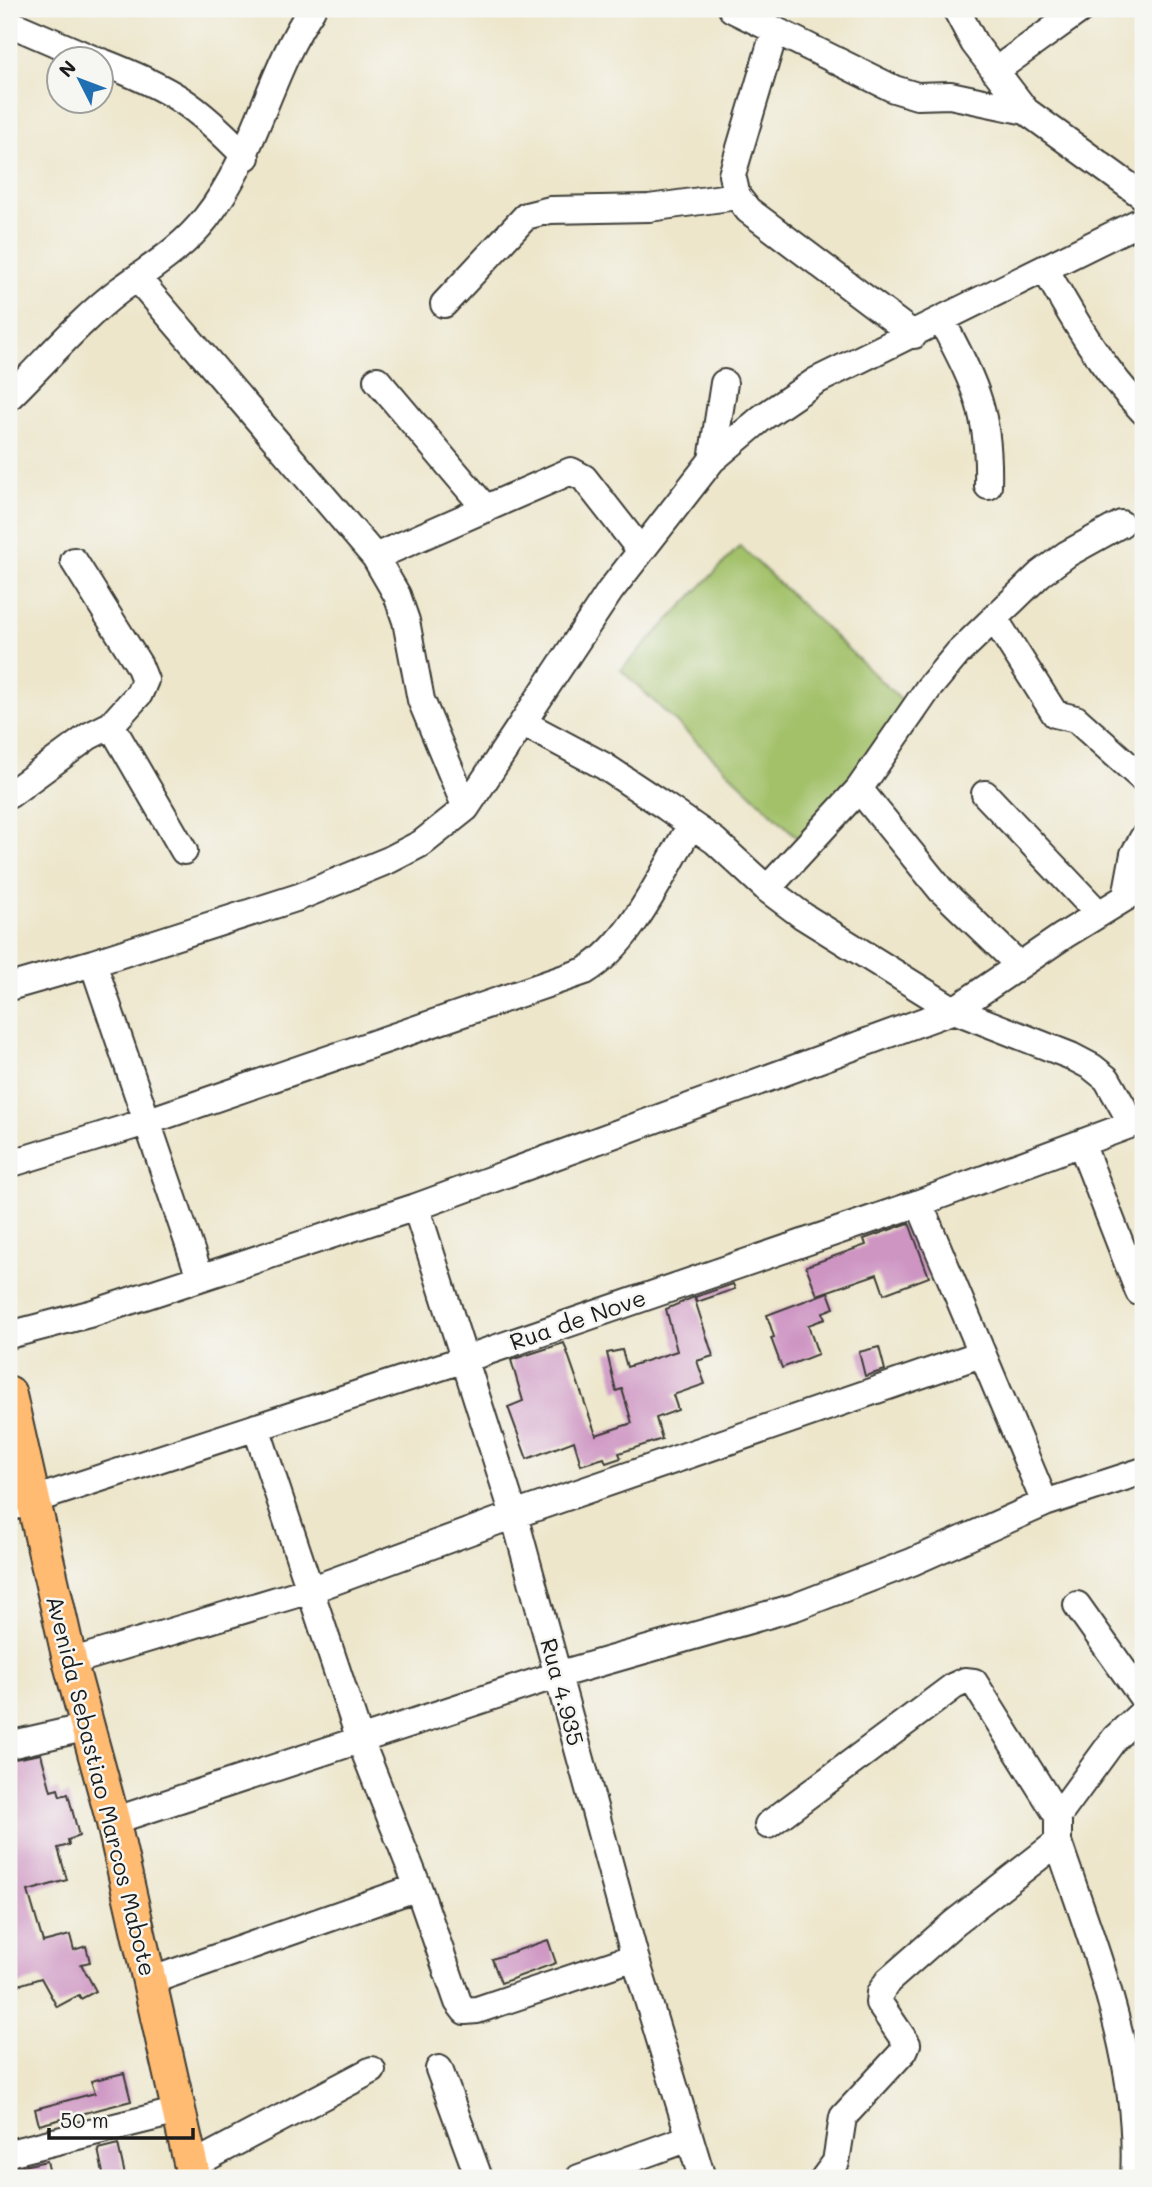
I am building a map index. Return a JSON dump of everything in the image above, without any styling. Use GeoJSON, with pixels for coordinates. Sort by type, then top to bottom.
{"type":"FeatureCollection","features":[{"type":"Feature","properties":{"kind":"main road","name":"Avenida Sebastiao Marcos Mabote"},"geometry":{"type":"LineString","coordinates":[[9,1393],[20,1504],[70,1662],[113,1821],[192,2172]]}},
{"type":"Feature","properties":{"kind":"street"},"geometry":{"type":"LineString","coordinates":[[9,397],[104,304],[178,246],[206,218],[246,157],[264,110],[312,9]]}},
{"type":"Feature","properties":{"kind":"street"},"geometry":{"type":"LineString","coordinates":[[956,9],[974,43],[1026,111],[1143,196]]}},
{"type":"Feature","properties":{"kind":"street"},"geometry":{"type":"LineString","coordinates":[[995,71],[1081,9]]}},
{"type":"Feature","properties":{"kind":"street"},"geometry":{"type":"LineString","coordinates":[[744,11],[775,30],[906,93],[917,96],[950,95],[1026,111]]}},
{"type":"Feature","properties":{"kind":"street"},"geometry":{"type":"LineString","coordinates":[[9,23],[62,46]]}},
{"type":"Feature","properties":{"kind":"street"},"geometry":{"type":"LineString","coordinates":[[775,30],[732,176],[737,196],[748,210],[914,335]]}},
{"type":"Feature","properties":{"kind":"street"},"geometry":{"type":"LineString","coordinates":[[116,68],[168,90],[188,102],[246,157]]}},
{"type":"Feature","properties":{"kind":"street"},"geometry":{"type":"LineString","coordinates":[[443,304],[527,216],[550,210],[649,208],[737,196]]}},
{"type":"Feature","properties":{"kind":"street"},"geometry":{"type":"LineString","coordinates":[[9,987],[299,897],[389,860],[422,843],[466,808],[641,551],[712,460],[763,416],[816,382],[1143,220]]}},
{"type":"Feature","properties":{"kind":"street"},"geometry":{"type":"LineString","coordinates":[[1045,269],[1090,347],[1122,389],[1143,411]]}},
{"type":"Feature","properties":{"kind":"street"},"geometry":{"type":"LineString","coordinates":[[138,279],[375,557],[397,595],[406,621],[421,700],[466,808]]}},
{"type":"Feature","properties":{"kind":"street"},"geometry":{"type":"LineString","coordinates":[[942,321],[968,371],[986,422],[988,486]]}},
{"type":"Feature","properties":{"kind":"street"},"geometry":{"type":"LineString","coordinates":[[377,380],[486,509]]}},
{"type":"Feature","properties":{"kind":"street"},"geometry":{"type":"LineString","coordinates":[[712,460],[724,383]]}},
{"type":"Feature","properties":{"kind":"street"},"geometry":{"type":"LineString","coordinates":[[375,557],[571,471],[579,472],[641,551]]}},
{"type":"Feature","properties":{"kind":"street"},"geometry":{"type":"LineString","coordinates":[[767,889],[859,789],[928,689],[994,618],[1040,574],[1067,554],[1121,524]]}},
{"type":"Feature","properties":{"kind":"street"},"geometry":{"type":"LineString","coordinates":[[9,794],[89,736],[111,725],[139,694],[145,680],[139,665],[74,561]]}},
{"type":"Feature","properties":{"kind":"street"},"geometry":{"type":"LineString","coordinates":[[994,618],[1055,714],[1076,719],[1143,779]]}},
{"type":"Feature","properties":{"kind":"street"},"geometry":{"type":"LineString","coordinates":[[523,723],[604,766],[723,848],[767,889],[803,916],[954,1010],[1071,1056],[1092,1068],[1107,1079],[1138,1121]]}},
{"type":"Feature","properties":{"kind":"street"},"geometry":{"type":"LineString","coordinates":[[111,725],[184,850]]}},
{"type":"Feature","properties":{"kind":"street"},"geometry":{"type":"LineString","coordinates":[[859,789],[941,890],[1019,965]]}},
{"type":"Feature","properties":{"kind":"street"},"geometry":{"type":"LineString","coordinates":[[985,794],[1098,913]]}},
{"type":"Feature","properties":{"kind":"street"},"geometry":{"type":"LineString","coordinates":[[9,1164],[146,1122],[585,971],[603,961],[621,941],[691,825]]}},
{"type":"Feature","properties":{"kind":"street"},"geometry":{"type":"LineString","coordinates":[[9,1335],[93,1313],[416,1207],[954,1010],[1098,913],[1135,892],[1134,854],[1143,838]]}},
{"type":"Feature","properties":{"kind":"street"},"geometry":{"type":"LineString","coordinates":[[93,963],[200,1277]]}},
{"type":"Feature","properties":{"kind":"street","name":"Rua de Nove"},"geometry":{"type":"LineString","coordinates":[[20,1504],[466,1359],[919,1203],[1138,1121]]}},
{"type":"Feature","properties":{"kind":"street"},"geometry":{"type":"LineString","coordinates":[[1081,1143],[1139,1292]]}},
{"type":"Feature","properties":{"kind":"street"},"geometry":{"type":"LineString","coordinates":[[919,1203],[1045,1503]]}},
{"type":"Feature","properties":{"kind":"street","name":"Rua 4.935"},"geometry":{"type":"LineString","coordinates":[[416,1207],[514,1515],[635,1957],[702,2178]]}},
{"type":"Feature","properties":{"kind":"street"},"geometry":{"type":"LineString","coordinates":[[70,1662],[310,1590],[514,1515],[981,1354]]}},
{"type":"Feature","properties":{"kind":"street"},"geometry":{"type":"LineString","coordinates":[[256,1427],[360,1740],[418,1887],[458,2002],[465,2011],[516,1998],[635,1957]]}},
{"type":"Feature","properties":{"kind":"street"},"geometry":{"type":"LineString","coordinates":[[113,1821],[557,1675],[795,1607],[912,1562],[1045,1503],[1143,1471]]}},
{"type":"Feature","properties":{"kind":"street"},"geometry":{"type":"LineString","coordinates":[[1076,1605],[1143,1698]]}},
{"type":"Feature","properties":{"kind":"street"},"geometry":{"type":"LineString","coordinates":[[768,1825],[965,1681],[974,1682],[1058,1829],[1126,2059],[1140,2137],[1134,2178]]}},
{"type":"Feature","properties":{"kind":"street"},"geometry":{"type":"LineString","coordinates":[[824,2178],[836,2162],[838,2132],[843,2117],[904,2051],[907,2043],[879,2003],[880,1993],[888,1981],[1058,1829],[1115,1738],[1143,1712]]}},
{"type":"Feature","properties":{"kind":"street"},"geometry":{"type":"LineString","coordinates":[[9,1745],[88,1727]]}},
{"type":"Feature","properties":{"kind":"street"},"geometry":{"type":"LineString","coordinates":[[150,1981],[418,1887]]}},
{"type":"Feature","properties":{"kind":"street"},"geometry":{"type":"LineString","coordinates":[[439,2069],[479,2178]]}},
{"type":"Feature","properties":{"kind":"street"},"geometry":{"type":"LineString","coordinates":[[192,2172],[372,2070]]}},
{"type":"Feature","properties":{"kind":"street"},"geometry":{"type":"LineString","coordinates":[[9,2153],[179,2111]]}},
{"type":"Feature","properties":{"kind":"street"},"geometry":{"type":"LineString","coordinates":[[579,2178],[690,2138]]}},
{"type":"Feature","properties":{"kind":"green space"},"geometry":{"type":"Polygon","coordinates":[[[740,546],[921,719],[803,843],[621,670],[740,546]]]}},
{"type":"Feature","properties":{"kind":"building"},"geometry":{"type":"Polygon","coordinates":[[[909,1223],[929,1277],[884,1294],[877,1274],[817,1295],[806,1266],[866,1245],[864,1239],[909,1223]]]}},
{"type":"Feature","properties":{"kind":"building"},"geometry":{"type":"Polygon","coordinates":[[[733,1284],[735,1289],[697,1302],[695,1297],[733,1284]]]}},
{"type":"Feature","properties":{"kind":"building"},"geometry":{"type":"Polygon","coordinates":[[[828,1292],[834,1308],[823,1312],[825,1319],[808,1325],[818,1354],[782,1368],[771,1338],[774,1337],[767,1315],[828,1292]]]}},
{"type":"Feature","properties":{"kind":"building"},"geometry":{"type":"Polygon","coordinates":[[[694,1297],[713,1356],[697,1361],[705,1384],[673,1395],[678,1410],[656,1418],[662,1439],[619,1453],[621,1458],[606,1463],[604,1458],[581,1465],[574,1441],[527,1459],[508,1407],[523,1401],[511,1360],[564,1343],[596,1435],[632,1423],[622,1389],[616,1391],[607,1353],[622,1350],[627,1367],[677,1351],[666,1309],[694,1297]]]}},
{"type":"Feature","properties":{"kind":"building"},"geometry":{"type":"Polygon","coordinates":[[[879,1347],[885,1370],[865,1376],[859,1352],[879,1347]]]}},
{"type":"Feature","properties":{"kind":"building"},"geometry":{"type":"Polygon","coordinates":[[[41,1754],[51,1791],[58,1789],[60,1796],[68,1794],[79,1836],[68,1840],[69,1845],[58,1848],[67,1880],[28,1891],[43,1942],[70,1935],[74,1950],[86,1946],[90,1962],[81,1964],[96,1991],[81,1999],[79,1995],[57,2007],[41,1978],[9,1988],[9,1760],[41,1754]]]}},
{"type":"Feature","properties":{"kind":"building"},"geometry":{"type":"Polygon","coordinates":[[[548,1940],[556,1963],[501,1983],[492,1959],[548,1940]]]}},
{"type":"Feature","properties":{"kind":"building"},"geometry":{"type":"Polygon","coordinates":[[[124,2073],[131,2101],[39,2125],[35,2109],[95,2093],[91,2081],[124,2073]]]}},
{"type":"Feature","properties":{"kind":"building"},"geometry":{"type":"Polygon","coordinates":[[[118,2144],[125,2175],[104,2178],[98,2149],[118,2144]]]}},
{"type":"Feature","properties":{"kind":"building"},"geometry":{"type":"Polygon","coordinates":[[[47,2161],[51,2178],[9,2178],[9,2169],[47,2161]]]}}]}
